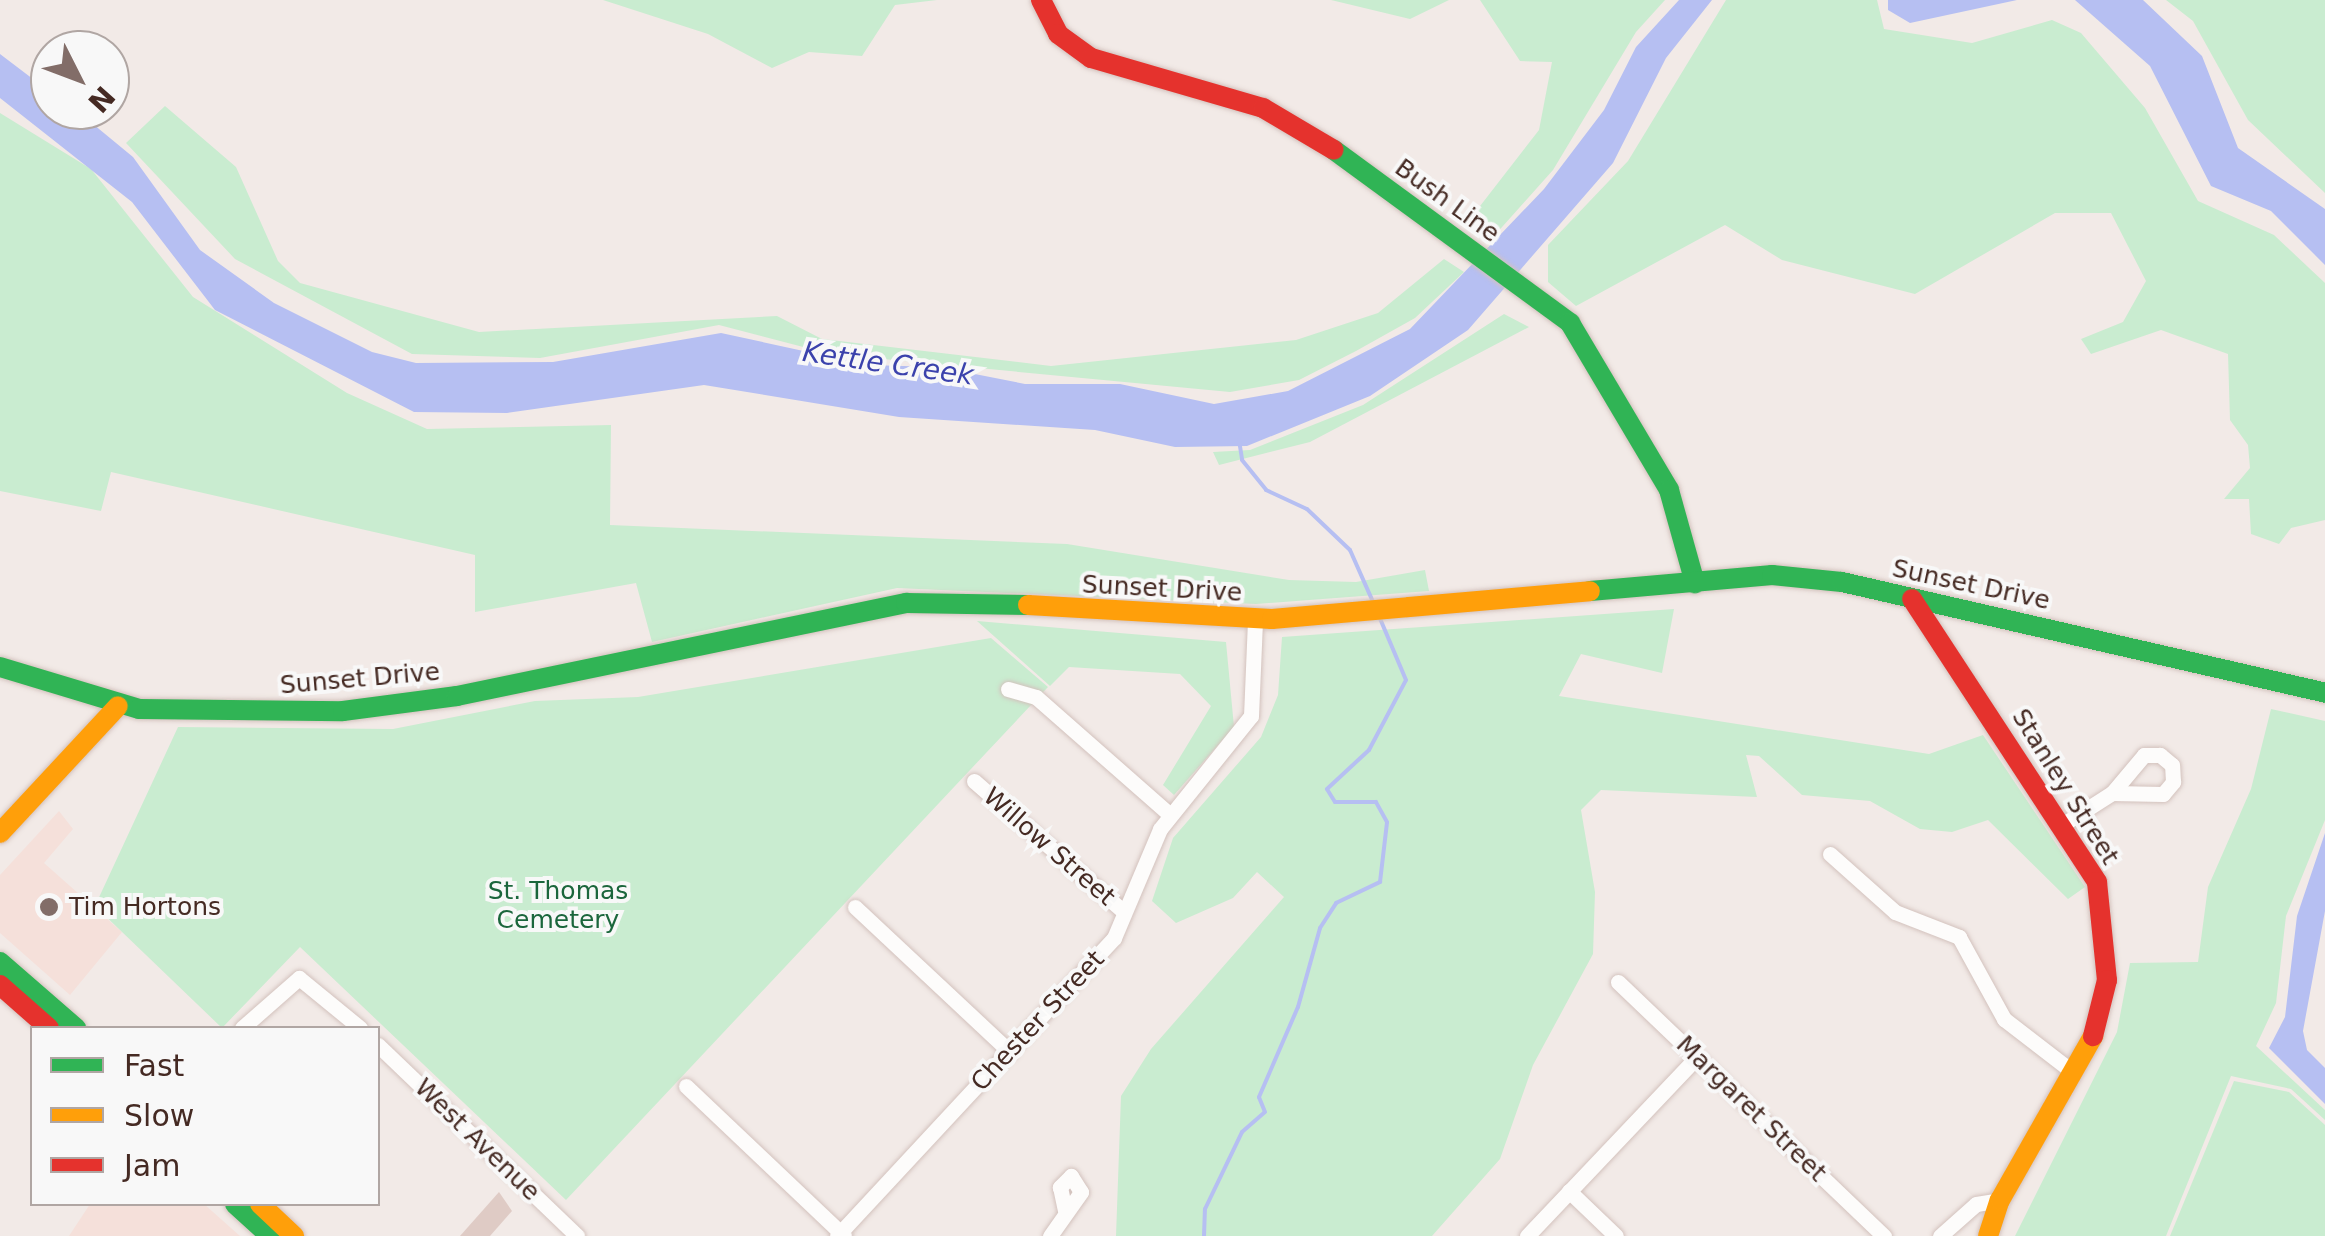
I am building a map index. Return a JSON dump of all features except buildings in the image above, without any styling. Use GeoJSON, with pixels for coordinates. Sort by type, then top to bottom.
{"type":"FeatureCollection","features":[{"type":"Feature","properties":{"kind":"main road","name":"Bush Line"},"geometry":{"type":"LineString","coordinates":[[1041,0],[1058,34],[1080,52],[1280,115],[1543,300],[1580,336],[1614,390],[1677,509],[1695,583]]}},
{"type":"Feature","properties":{"kind":"main road","name":"Sunset Drive"},"geometry":{"type":"LineString","coordinates":[[0,667],[118,706],[372,708],[906,603],[981,600],[1255,619],[1794,576],[1912,598],[2325,693]]}},
{"type":"Feature","properties":{"kind":"main road","name":"Stanley Street"},"geometry":{"type":"LineString","coordinates":[[1912,598],[2065,823],[2097,882],[2108,953],[2103,1005],[2074,1074],[2000,1200],[1988,1236]]}},
{"type":"Feature","properties":{"kind":"main road"},"geometry":{"type":"LineString","coordinates":[[0,833],[118,706]]}},
{"type":"Feature","properties":{"kind":"main road"},"geometry":{"type":"LineString","coordinates":[[0,962],[74,1026]]}},
{"type":"Feature","properties":{"kind":"main road"},"geometry":{"type":"LineString","coordinates":[[0,985],[47,1026]]}},
{"type":"Feature","properties":{"kind":"main road"},"geometry":{"type":"LineString","coordinates":[[237,1206],[270,1236]]}},
{"type":"Feature","properties":{"kind":"main road"},"geometry":{"type":"LineString","coordinates":[[262,1206],[292,1235]]}},
{"type":"Feature","properties":{"kind":"street","name":"Chester Street"},"geometry":{"type":"LineString","coordinates":[[841,1235],[1096,962],[1169,814],[1251,716],[1255,619]]}},
{"type":"Feature","properties":{"kind":"street"},"geometry":{"type":"LineString","coordinates":[[1008,689],[1036,697],[1169,814]]}},
{"type":"Feature","properties":{"kind":"street","name":"Willow Street"},"geometry":{"type":"LineString","coordinates":[[974,781],[1124,912]]}},
{"type":"Feature","properties":{"kind":"street"},"geometry":{"type":"LineString","coordinates":[[2065,823],[2112,793]]}},
{"type":"Feature","properties":{"kind":"street"},"geometry":{"type":"LineString","coordinates":[[1830,854],[1895,912],[1968,944],[2004,1019],[2074,1074]]}},
{"type":"Feature","properties":{"kind":"street"},"geometry":{"type":"LineString","coordinates":[[854,907],[1010,1052]]}},
{"type":"Feature","properties":{"kind":"street"},"geometry":{"type":"LineString","coordinates":[[244,1026],[287,981],[312,982],[358,1026]]}},
{"type":"Feature","properties":{"kind":"street","name":"Margaret Street"},"geometry":{"type":"LineString","coordinates":[[1618,982],[1884,1236]]}},
{"type":"Feature","properties":{"kind":"street","name":"West Avenue"},"geometry":{"type":"LineString","coordinates":[[380,1047],[577,1236]]}},
{"type":"Feature","properties":{"kind":"street"},"geometry":{"type":"LineString","coordinates":[[1527,1236],[1696,1058]]}},
{"type":"Feature","properties":{"kind":"street"},"geometry":{"type":"LineString","coordinates":[[686,1086],[841,1235]]}},
{"type":"Feature","properties":{"kind":"street"},"geometry":{"type":"LineString","coordinates":[[1569,1192],[1616,1236]]}},
{"type":"Feature","properties":{"kind":"street"},"geometry":{"type":"LineString","coordinates":[[1940,1236],[1976,1204],[2000,1200]]}},
{"type":"Feature","properties":{"kind":"street"},"geometry":{"type":"LineString","coordinates":[[1050,1236],[1065,1210]]}},
{"type":"Feature","properties":{"kind":"shaded area"},"geometry":{"type":"Polygon","coordinates":[[[59,811],[73,829],[44,863],[122,932],[70,995],[0,933],[0,875],[59,811]]]}},
{"type":"Feature","properties":{"kind":"shaded area"},"geometry":{"type":"Polygon","coordinates":[[[89,1206],[206,1206],[240,1236],[69,1236],[89,1206]]]}},
{"type":"Feature","properties":{"kind":"green space"},"geometry":{"type":"Polygon","coordinates":[[[603,0],[937,0],[895,5],[862,56],[809,52],[772,68],[708,34],[603,0]]]}},
{"type":"Feature","properties":{"kind":"green space"},"geometry":{"type":"Polygon","coordinates":[[[1331,0],[1449,0],[1410,19],[1331,0]]]}},
{"type":"Feature","properties":{"kind":"green space"},"geometry":{"type":"Polygon","coordinates":[[[1480,0],[1665,0],[1636,32],[1553,170],[1494,236],[1470,219],[1539,130],[1552,62],[1520,61],[1480,0]]]}},
{"type":"Feature","properties":{"kind":"green space"},"geometry":{"type":"Polygon","coordinates":[[[1726,0],[1877,0],[1884,29],[1972,43],[2052,20],[2081,33],[2145,108],[2198,201],[2274,235],[2325,283],[2325,520],[2291,528],[2279,544],[2251,534],[2249,499],[2224,499],[2250,468],[2248,445],[2230,420],[2228,354],[2161,330],[2091,354],[2081,339],[2123,322],[2146,281],[2111,213],[2055,213],[1915,294],[1782,260],[1725,225],[1576,306],[1548,282],[1548,245],[1628,161],[1726,0]]]}},
{"type":"Feature","properties":{"kind":"green space"},"geometry":{"type":"Polygon","coordinates":[[[2166,0],[2325,0],[2325,193],[2248,120],[2193,21],[2166,0]]]}},
{"type":"Feature","properties":{"kind":"green space"},"geometry":{"type":"Polygon","coordinates":[[[165,106],[236,167],[278,261],[300,283],[479,332],[777,316],[822,339],[1051,366],[1296,340],[1378,313],[1444,259],[1464,272],[1415,318],[1356,351],[1299,380],[1230,392],[830,354],[719,325],[540,358],[412,354],[235,259],[126,143],[165,106]]]}},
{"type":"Feature","properties":{"kind":"green space"},"geometry":{"type":"Polygon","coordinates":[[[0,113],[91,169],[193,297],[347,393],[427,429],[611,425],[610,525],[1067,544],[1289,580],[1356,582],[1425,570],[1429,591],[1256,604],[897,588],[652,642],[636,583],[475,612],[475,555],[111,472],[101,511],[0,491],[0,113]]]}},
{"type":"Feature","properties":{"kind":"green space"},"geometry":{"type":"Polygon","coordinates":[[[1504,314],[1529,327],[1310,442],[1219,465],[1213,452],[1250,450],[1363,405],[1504,314]]]}},
{"type":"Feature","properties":{"kind":"green space"},"geometry":{"type":"Polygon","coordinates":[[[1674,609],[1662,673],[1581,654],[1559,696],[1929,754],[1983,735],[2085,887],[2068,899],[1988,820],[1952,832],[1920,829],[1870,801],[1802,795],[1759,756],[1746,755],[1757,797],[1601,790],[1581,810],[1595,892],[1593,954],[1533,1065],[1500,1159],[1432,1236],[1116,1236],[1121,1096],[1151,1049],[1284,897],[1257,872],[1233,898],[1176,923],[1152,901],[1173,838],[1261,737],[1278,695],[1282,637],[1674,609]]]}},
{"type":"Feature","properties":{"kind":"green space"},"geometry":{"type":"Polygon","coordinates":[[[977,621],[1226,642],[1234,727],[1174,795],[1163,785],[1211,706],[1180,674],[1069,667],[1050,686],[977,621]]]}},
{"type":"Feature","properties":{"kind":"green space","name":"St. Thomas Cemetery"},"geometry":{"type":"Polygon","coordinates":[[[991,638],[1048,687],[566,1200],[300,947],[220,1026],[95,906],[178,727],[393,729],[535,701],[638,697],[991,638]]]}},
{"type":"Feature","properties":{"kind":"green space"},"geometry":{"type":"Polygon","coordinates":[[[2271,709],[2325,721],[2325,820],[2286,916],[2276,1003],[2256,1046],[2325,1110],[2325,1120],[2291,1089],[2231,1076],[2166,1236],[2015,1236],[2117,1032],[2130,963],[2198,962],[2208,887],[2251,789],[2271,709]]]}},
{"type":"Feature","properties":{"kind":"green space"},"geometry":{"type":"Polygon","coordinates":[[[2234,1081],[2289,1092],[2325,1125],[2325,1236],[2170,1236],[2234,1081]]]}},
{"type":"Feature","properties":{"kind":"water","name":"Kettle Creek"},"geometry":{"type":"Polygon","coordinates":[[[1679,0],[1712,0],[1666,58],[1613,163],[1468,330],[1370,396],[1247,446],[1175,447],[1095,430],[899,417],[704,385],[507,413],[414,412],[215,310],[132,202],[41,130],[100,130],[133,157],[200,250],[274,303],[372,352],[416,363],[553,362],[721,333],[868,365],[939,367],[1025,384],[1120,384],[1214,404],[1288,391],[1410,329],[1544,189],[1604,110],[1636,47],[1679,0]]]}},
{"type":"Feature","properties":{"kind":"water"},"geometry":{"type":"Polygon","coordinates":[[[1888,0],[2017,0],[1910,23],[1888,10],[1888,0]]]}},
{"type":"Feature","properties":{"kind":"water"},"geometry":{"type":"Polygon","coordinates":[[[2075,0],[2143,0],[2202,56],[2238,148],[2325,209],[2325,265],[2271,211],[2211,186],[2150,66],[2075,0]]]}},
{"type":"Feature","properties":{"kind":"water","name":"Kettle Creek"},"geometry":{"type":"Polygon","coordinates":[[[0,54],[30,77],[30,122],[0,98],[0,54]]]}},
{"type":"Feature","properties":{"kind":"water"},"geometry":{"type":"Polygon","coordinates":[[[2325,833],[2325,911],[2303,1031],[2307,1050],[2325,1068],[2325,1104],[2269,1048],[2285,1017],[2297,916],[2325,833]]]}},
{"type":"Feature","properties":{"kind":"waterway"},"geometry":{"type":"LineString","coordinates":[[1239,440],[1242,460],[1266,490],[1307,509],[1350,550],[1373,602]]}},
{"type":"Feature","properties":{"kind":"waterway"},"geometry":{"type":"LineString","coordinates":[[1204,1236],[1205,1209],[1242,1132],[1265,1112],[1259,1097],[1298,1007],[1320,928],[1336,903],[1380,882],[1387,822],[1376,802],[1335,802],[1327,789],[1369,750],[1406,680],[1379,616]]}},
{"type":"Feature","properties":{"kind":"traffic: fast"},"geometry":{"type":"LineString","coordinates":[[1334,150],[1570,323],[1669,490],[1695,583]]}},
{"type":"Feature","properties":{"kind":"traffic: fast"},"geometry":{"type":"LineString","coordinates":[[1590,591],[1772,575],[1842,582],[2325,693]]}},
{"type":"Feature","properties":{"kind":"traffic: fast"},"geometry":{"type":"LineString","coordinates":[[0,667],[139,709],[343,711],[457,696],[906,603],[1028,605]]}},
{"type":"Feature","properties":{"kind":"traffic: fast"},"geometry":{"type":"LineString","coordinates":[[0,962],[74,1026]]}},
{"type":"Feature","properties":{"kind":"traffic: fast"},"geometry":{"type":"LineString","coordinates":[[237,1206],[270,1236]]}},
{"type":"Feature","properties":{"kind":"traffic: slow"},"geometry":{"type":"LineString","coordinates":[[1028,605],[1272,619],[1590,591]]}},
{"type":"Feature","properties":{"kind":"traffic: slow"},"geometry":{"type":"LineString","coordinates":[[0,833],[118,706]]}},
{"type":"Feature","properties":{"kind":"traffic: slow"},"geometry":{"type":"LineString","coordinates":[[1988,1236],[2000,1200],[2093,1036]]}},
{"type":"Feature","properties":{"kind":"traffic: slow"},"geometry":{"type":"LineString","coordinates":[[262,1206],[294,1236]]}},
{"type":"Feature","properties":{"kind":"traffic: jam"},"geometry":{"type":"LineString","coordinates":[[1041,0],[1058,34],[1091,58],[1263,108],[1334,150]]}},
{"type":"Feature","properties":{"kind":"traffic: jam"},"geometry":{"type":"LineString","coordinates":[[1912,599],[2097,882],[2107,980],[2093,1036]]}},
{"type":"Feature","properties":{"kind":"traffic: jam"},"geometry":{"type":"LineString","coordinates":[[0,985],[47,1026]]}},
{"type":"Feature","properties":{"kind":"place","name":"Tim Hortons"},"geometry":{"type":"Point","coordinates":[49,907]}}]}
